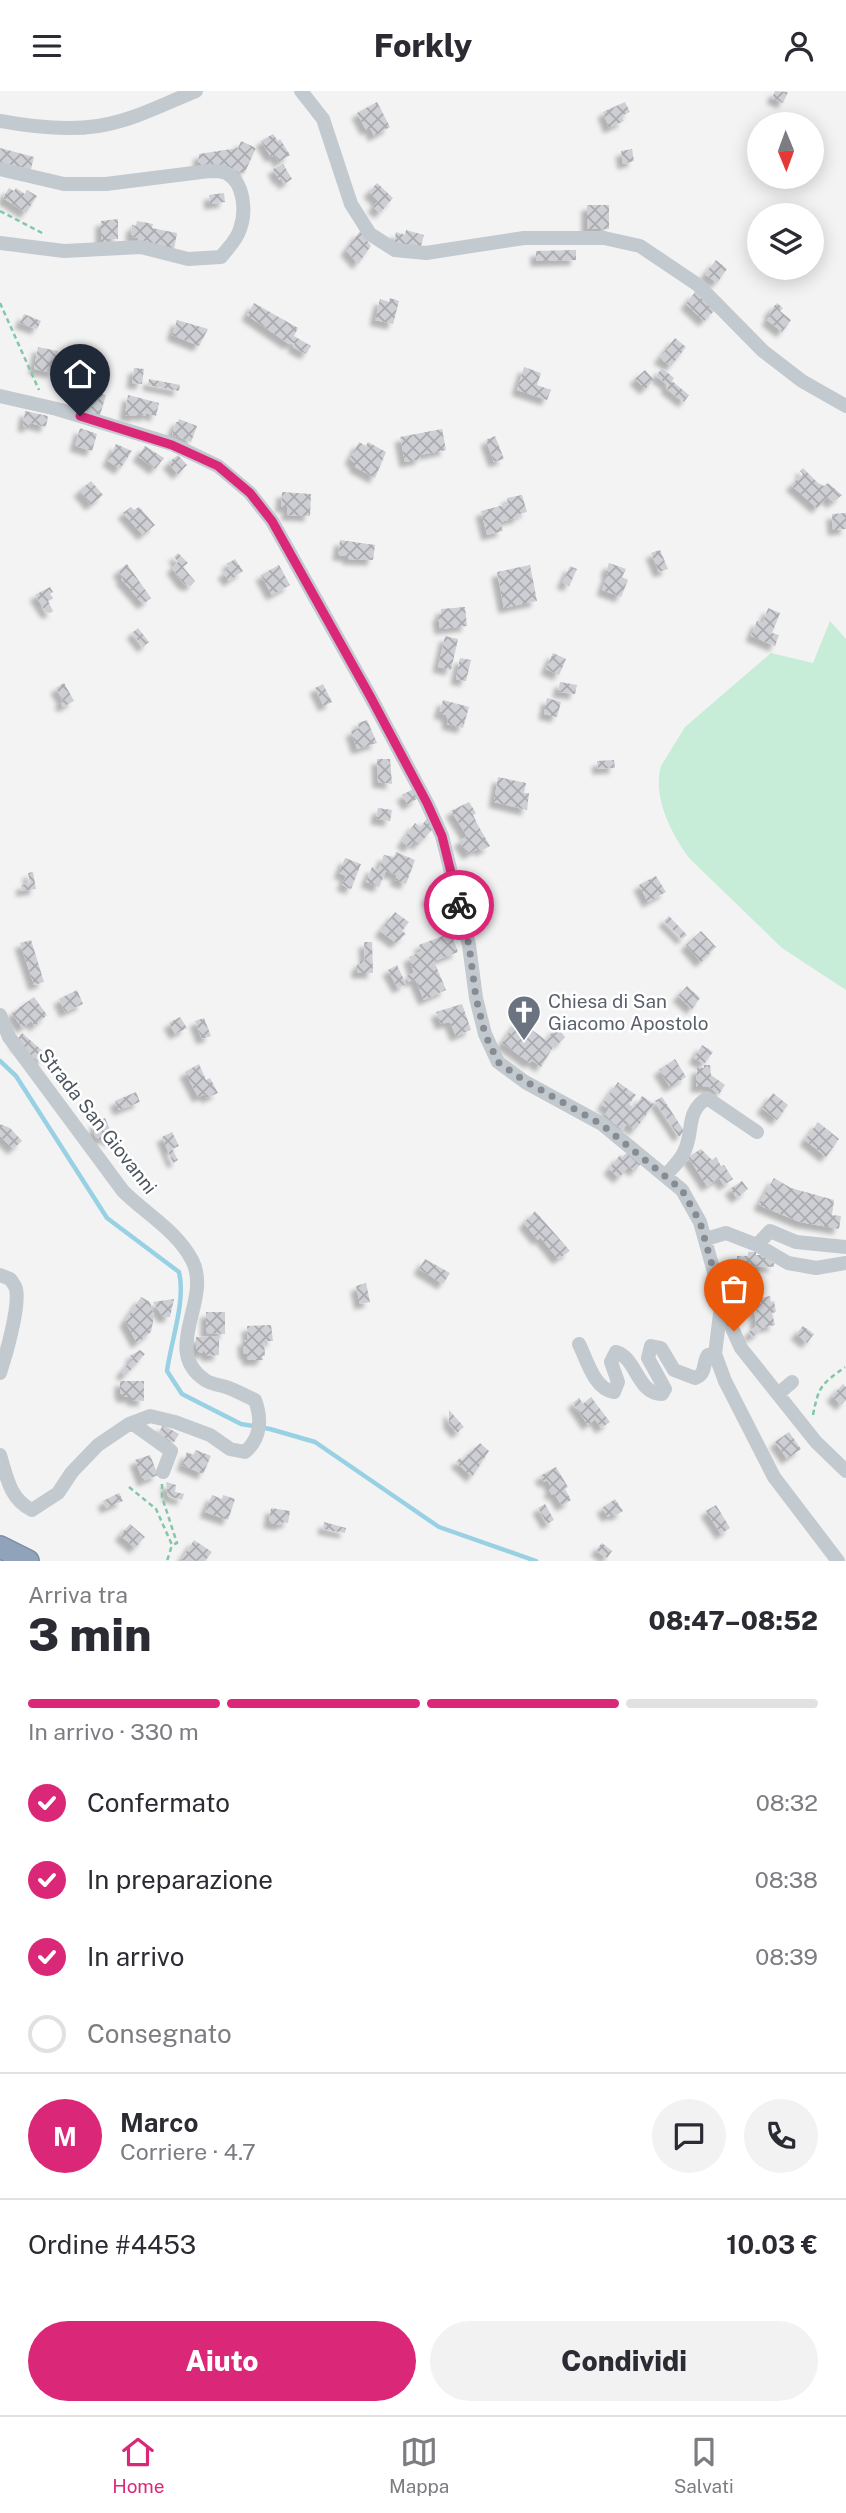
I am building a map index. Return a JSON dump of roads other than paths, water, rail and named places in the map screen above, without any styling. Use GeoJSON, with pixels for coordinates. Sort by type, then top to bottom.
{"type":"FeatureCollection","features":[{"type":"Feature","properties":{"kind":"highway"},"geometry":{"type":"LineString","coordinates":[[0,1547],[29,1561]]}},
{"type":"Feature","properties":{"kind":"street"},"geometry":{"type":"LineString","coordinates":[[0,121],[50,129],[98,126],[143,113],[196,91]]}},
{"type":"Feature","properties":{"kind":"street"},"geometry":{"type":"LineString","coordinates":[[301,91],[323,119],[351,204],[370,233],[395,250],[426,253],[524,238],[566,237],[604,238],[640,246],[698,285],[763,351],[802,381],[846,406]]}},
{"type":"Feature","properties":{"kind":"street"},"geometry":{"type":"LineString","coordinates":[[0,169],[64,184],[106,184],[209,171],[226,173],[239,187],[243,206],[240,230],[221,257],[215,258],[188,259],[141,247],[64,251],[0,243]]}},
{"type":"Feature","properties":{"kind":"street"},"geometry":{"type":"LineString","coordinates":[[0,396],[57,409],[172,445],[218,466],[250,493],[272,521],[357,673],[442,836],[469,945],[476,998],[485,1034],[498,1062],[525,1081],[601,1124],[682,1190],[700,1222],[722,1301],[741,1348],[816,1442],[846,1471]]}},
{"type":"Feature","properties":{"kind":"street","name":"Strada San Giovanni"},"geometry":{"type":"LineString","coordinates":[[0,1015],[9,1037],[124,1191],[143,1211],[167,1228],[193,1261],[196,1282],[184,1352],[190,1367],[207,1382],[228,1387],[255,1400],[260,1413],[255,1443],[246,1452],[230,1449],[209,1435],[175,1422],[150,1416],[132,1423],[98,1445],[72,1472],[58,1493],[32,1510],[18,1503],[0,1455]]}},
{"type":"Feature","properties":{"kind":"street"},"geometry":{"type":"LineString","coordinates":[[665,1176],[685,1152],[697,1104],[707,1098],[757,1132]]}},
{"type":"Feature","properties":{"kind":"street"},"geometry":{"type":"LineString","coordinates":[[757,1245],[770,1231],[796,1242],[846,1247]]}},
{"type":"Feature","properties":{"kind":"street"},"geometry":{"type":"LineString","coordinates":[[706,1239],[726,1233],[757,1245],[788,1263],[816,1268],[846,1262]]}},
{"type":"Feature","properties":{"kind":"street"},"geometry":{"type":"LineString","coordinates":[[0,1275],[10,1279],[16,1288],[16,1299],[0,1373]]}},
{"type":"Feature","properties":{"kind":"street"},"geometry":{"type":"LineString","coordinates":[[722,1301],[715,1354],[725,1381],[774,1477],[838,1561]]}},
{"type":"Feature","properties":{"kind":"street"},"geometry":{"type":"LineString","coordinates":[[579,1343],[599,1384],[605,1391],[614,1392],[618,1382],[611,1362],[617,1352],[626,1357],[644,1385],[655,1394],[662,1394],[666,1389],[648,1357],[651,1346],[661,1348],[674,1370],[695,1378],[701,1376],[704,1371],[704,1360],[708,1355],[715,1354]]}},
{"type":"Feature","properties":{"kind":"street"},"geometry":{"type":"LineString","coordinates":[[778,1394],[792,1382]]}},
{"type":"Feature","properties":{"kind":"street"},"geometry":{"type":"LineString","coordinates":[[132,1423],[171,1451],[163,1472]]}},
{"type":"Feature","properties":{"kind":"waterway"},"geometry":{"type":"LineString","coordinates":[[0,1061],[16,1076],[107,1218],[179,1272],[181,1295],[167,1371],[182,1394],[241,1424],[315,1442],[439,1527],[536,1561]]}},
{"type":"Feature","properties":{"kind":"place","name":"Chiesa di San Giacomo Apostolo"},"geometry":{"type":"Point","coordinates":[524,1042]}}]}
